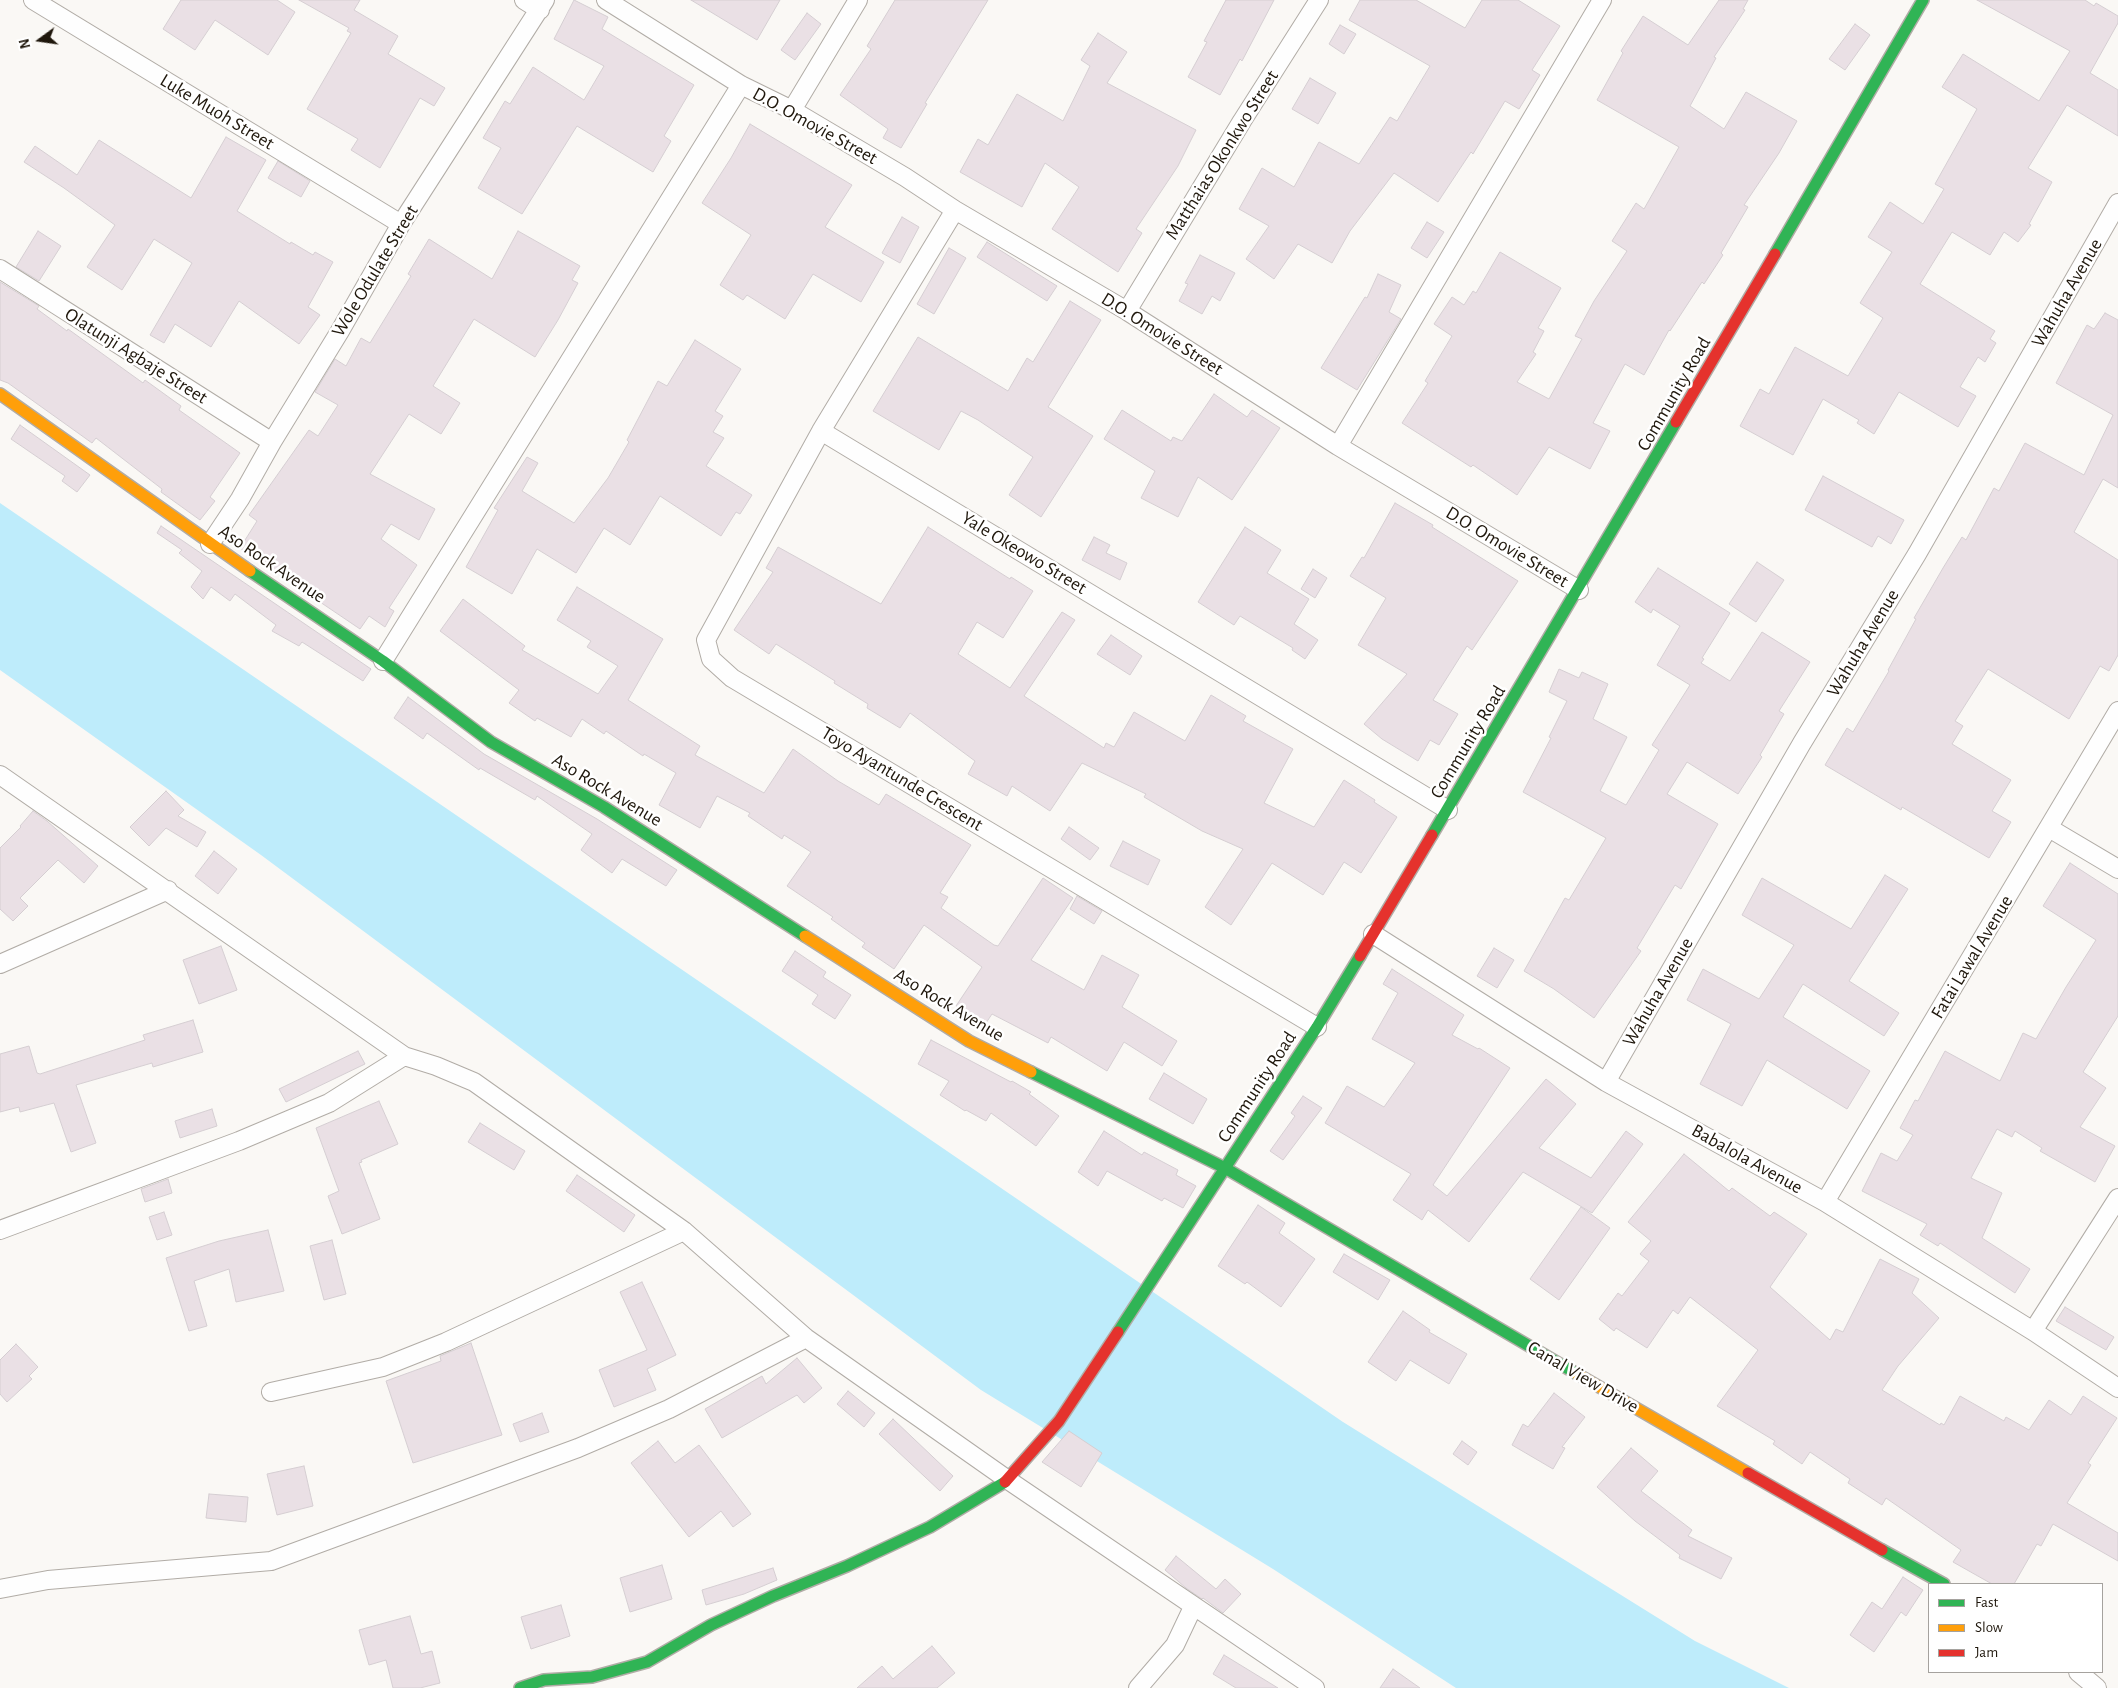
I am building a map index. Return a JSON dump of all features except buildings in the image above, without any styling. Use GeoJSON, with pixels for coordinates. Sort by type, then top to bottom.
{"type":"FeatureCollection","features":[{"type":"Feature","properties":{"kind":"street","name":"Luke Muoh Street"},"geometry":{"type":"LineString","coordinates":[[33,0],[401,224]]}},
{"type":"Feature","properties":{"kind":"street"},"geometry":{"type":"LineString","coordinates":[[524,0],[542,5]]}},
{"type":"Feature","properties":{"kind":"street","name":"D.O. Omovie Street"},"geometry":{"type":"LineString","coordinates":[[606,0],[741,85],[792,110],[905,177],[955,210],[1127,311],[1338,446],[1579,590]]}},
{"type":"Feature","properties":{"kind":"street"},"geometry":{"type":"LineString","coordinates":[[792,110],[858,0]]}},
{"type":"Feature","properties":{"kind":"street","name":"Matthaias Okonkwo Street"},"geometry":{"type":"LineString","coordinates":[[1127,311],[1242,121],[1319,0]]}},
{"type":"Feature","properties":{"kind":"street"},"geometry":{"type":"LineString","coordinates":[[1338,446],[1602,0]]}},
{"type":"Feature","properties":{"kind":"street","name":"Community Road"},"geometry":{"type":"LineString","coordinates":[[520,1688],[544,1680],[592,1676],[647,1662],[711,1626],[930,1527],[1008,1480],[1060,1421],[1318,1027],[1579,590],[1923,0]]}},
{"type":"Feature","properties":{"kind":"street","name":"Wole Odulate Street"},"geometry":{"type":"LineString","coordinates":[[210,544],[240,499],[401,224],[542,5]]}},
{"type":"Feature","properties":{"kind":"street"},"geometry":{"type":"LineString","coordinates":[[383,661],[741,85]]}},
{"type":"Feature","properties":{"kind":"street","name":"Wahuha Avenue"},"geometry":{"type":"LineString","coordinates":[[1606,1082],[1802,743],[1917,554],[2118,203]]}},
{"type":"Feature","properties":{"kind":"street"},"geometry":{"type":"LineString","coordinates":[[821,431],[955,210]]}},
{"type":"Feature","properties":{"kind":"street","name":"Olatunji Agbaje Street"},"geometry":{"type":"LineString","coordinates":[[0,269],[272,442]]}},
{"type":"Feature","properties":{"kind":"street","name":"Aso Rock Avenue"},"geometry":{"type":"LineString","coordinates":[[0,394],[210,544],[383,661],[491,742],[604,807],[969,1041],[1224,1168]]}},
{"type":"Feature","properties":{"kind":"street","name":"Yale Okeowo Street"},"geometry":{"type":"LineString","coordinates":[[821,431],[1448,810]]}},
{"type":"Feature","properties":{"kind":"street","name":"Toyo Ayantunde Crescent"},"geometry":{"type":"LineString","coordinates":[[821,431],[706,640],[711,659],[732,678],[1318,1027]]}},
{"type":"Feature","properties":{"kind":"street","name":"Fatai Lawal Avenue"},"geometry":{"type":"LineString","coordinates":[[1825,1202],[2118,711]]}},
{"type":"Feature","properties":{"kind":"street"},"geometry":{"type":"LineString","coordinates":[[0,775],[168,890],[404,1056],[436,1066],[474,1082],[684,1232],[806,1338],[1008,1480],[1315,1688]]}},
{"type":"Feature","properties":{"kind":"street"},"geometry":{"type":"LineString","coordinates":[[2049,828],[2118,869]]}},
{"type":"Feature","properties":{"kind":"street"},"geometry":{"type":"LineString","coordinates":[[0,964],[168,890]]}},
{"type":"Feature","properties":{"kind":"street","name":"Babalola Avenue"},"geometry":{"type":"LineString","coordinates":[[1373,934],[1606,1082],[1825,1202],[2033,1332],[2118,1388]]}},
{"type":"Feature","properties":{"kind":"street"},"geometry":{"type":"LineString","coordinates":[[0,1230],[238,1141],[329,1103],[404,1056]]}},
{"type":"Feature","properties":{"kind":"street","name":"Canal View Drive"},"geometry":{"type":"LineString","coordinates":[[1224,1168],[1823,1517],[1942,1583]]}},
{"type":"Feature","properties":{"kind":"street"},"geometry":{"type":"LineString","coordinates":[[2033,1332],[2118,1198]]}},
{"type":"Feature","properties":{"kind":"street"},"geometry":{"type":"LineString","coordinates":[[271,1392],[383,1367],[446,1342],[684,1232]]}},
{"type":"Feature","properties":{"kind":"street"},"geometry":{"type":"LineString","coordinates":[[0,1589],[48,1580],[271,1561],[578,1448],[669,1409],[806,1338]]}},
{"type":"Feature","properties":{"kind":"street"},"geometry":{"type":"LineString","coordinates":[[1138,1688],[1175,1644],[1193,1606]]}},
{"type":"Feature","properties":{"kind":"street"},"geometry":{"type":"LineString","coordinates":[[2079,1673],[2097,1688]]}},
{"type":"Feature","properties":{"kind":"water"},"geometry":{"type":"Polygon","coordinates":[[[0,503],[1343,1422],[1695,1641],[1789,1688],[1456,1688],[1273,1569],[981,1390],[261,855],[0,670],[0,503]]]}},
{"type":"Feature","properties":{"kind":"traffic: fast"},"geometry":{"type":"LineString","coordinates":[[1775,254],[1923,0]]}},
{"type":"Feature","properties":{"kind":"traffic: fast"},"geometry":{"type":"LineString","coordinates":[[1432,835],[1676,422]]}},
{"type":"Feature","properties":{"kind":"traffic: fast"},"geometry":{"type":"LineString","coordinates":[[250,571],[383,661],[491,742],[604,807],[805,936]]}},
{"type":"Feature","properties":{"kind":"traffic: fast"},"geometry":{"type":"LineString","coordinates":[[1118,1332],[1317,1027],[1360,956]]}},
{"type":"Feature","properties":{"kind":"traffic: fast"},"geometry":{"type":"LineString","coordinates":[[1031,1072],[1225,1168],[1577,1374]]}},
{"type":"Feature","properties":{"kind":"traffic: fast"},"geometry":{"type":"LineString","coordinates":[[520,1688],[544,1680],[592,1677],[647,1662],[711,1625],[773,1596],[847,1566],[930,1527],[1005,1482]]}},
{"type":"Feature","properties":{"kind":"traffic: fast"},"geometry":{"type":"LineString","coordinates":[[1882,1550],[1942,1583]]}},
{"type":"Feature","properties":{"kind":"traffic: slow"},"geometry":{"type":"LineString","coordinates":[[0,394],[250,571]]}},
{"type":"Feature","properties":{"kind":"traffic: slow"},"geometry":{"type":"LineString","coordinates":[[805,936],[969,1041],[1031,1072]]}},
{"type":"Feature","properties":{"kind":"traffic: slow"},"geometry":{"type":"LineString","coordinates":[[1577,1374],[1748,1473]]}},
{"type":"Feature","properties":{"kind":"traffic: jam"},"geometry":{"type":"LineString","coordinates":[[1676,422],[1775,254]]}},
{"type":"Feature","properties":{"kind":"traffic: jam"},"geometry":{"type":"LineString","coordinates":[[1360,956],[1432,835]]}},
{"type":"Feature","properties":{"kind":"traffic: jam"},"geometry":{"type":"LineString","coordinates":[[1005,1482],[1059,1421],[1118,1332]]}},
{"type":"Feature","properties":{"kind":"traffic: jam"},"geometry":{"type":"LineString","coordinates":[[1748,1473],[1882,1550]]}}]}
